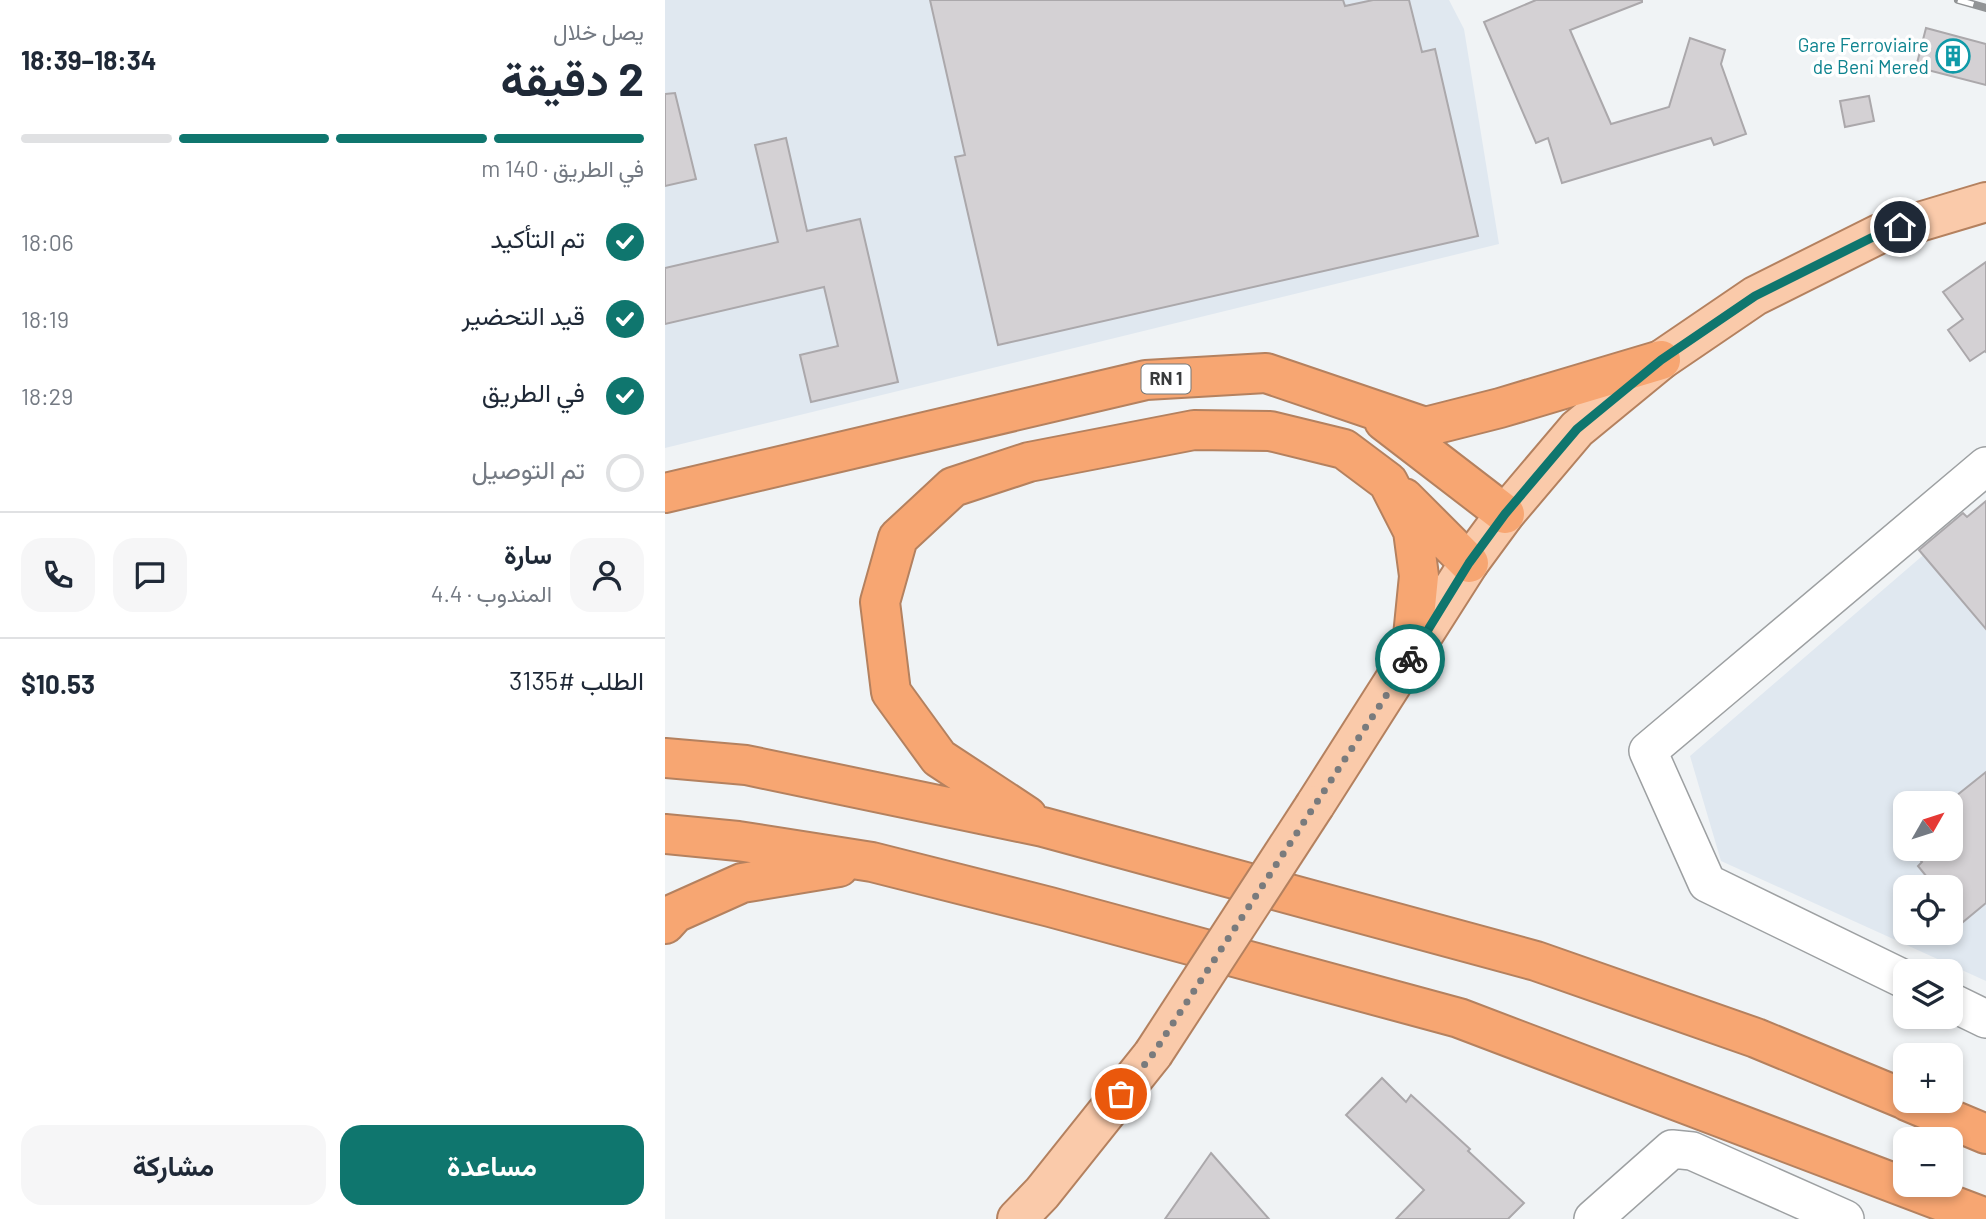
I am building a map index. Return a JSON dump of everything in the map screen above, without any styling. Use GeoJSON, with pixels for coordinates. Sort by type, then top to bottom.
{"type":"FeatureCollection","features":[{"type":"Feature","properties":{"kind":"highway","name":"RN 1"},"geometry":{"type":"LineString","coordinates":[[665,493],[1146,380],[1266,373],[1425,427],[1500,408],[1661,360]]}},
{"type":"Feature","properties":{"kind":"highway"},"geometry":{"type":"LineString","coordinates":[[1367,408],[1505,514]]}},
{"type":"Feature","properties":{"kind":"highway"},"geometry":{"type":"LineString","coordinates":[[1043,827],[939,758],[891,692],[880,602],[898,538],[953,487],[1029,462],[1193,430],[1270,431],[1344,449],[1388,482],[1469,563]]}},
{"type":"Feature","properties":{"kind":"highway"},"geometry":{"type":"LineString","coordinates":[[1388,482],[1413,531],[1419,576],[1411,656]]}},
{"type":"Feature","properties":{"kind":"highway"},"geometry":{"type":"LineString","coordinates":[[665,758],[746,765],[1043,827],[1537,961],[1756,1038],[1893,1096]]}},
{"type":"Feature","properties":{"kind":"highway"},"geometry":{"type":"LineString","coordinates":[[665,834],[738,841],[872,862],[1050,907],[1459,1018],[1986,1218]]}},
{"type":"Feature","properties":{"kind":"highway"},"geometry":{"type":"LineString","coordinates":[[665,924],[675,913],[741,883],[872,862]]}},
{"type":"Feature","properties":{"kind":"highway"},"geometry":{"type":"LineString","coordinates":[[1935,1113],[1986,1134]]}},
{"type":"Feature","properties":{"kind":"main road","name":"RN 1"},"geometry":{"type":"LineString","coordinates":[[1017,1219],[1042,1193],[1153,1054],[1469,563],[1505,514],[1577,429],[1661,360],[1755,296],[1879,234],[1986,202]]}},
{"type":"Feature","properties":{"kind":"street"},"geometry":{"type":"LineString","coordinates":[[1893,974],[1707,883],[1648,751],[1986,466]]}},
{"type":"Feature","properties":{"kind":"street"},"geometry":{"type":"LineString","coordinates":[[1963,1008],[1986,1019]]}},
{"type":"Feature","properties":{"kind":"street"},"geometry":{"type":"LineString","coordinates":[[1593,1219],[1672,1149],[1692,1151],[1846,1219]]}},
{"type":"Feature","properties":{"kind":"shaded area"},"geometry":{"type":"Polygon","coordinates":[[[665,0],[1449,0],[1464,29],[1499,244],[665,448],[665,0]]]}},
{"type":"Feature","properties":{"kind":"shaded area"},"geometry":{"type":"Polygon","coordinates":[[[1986,501],[1986,981],[1963,971],[1963,959],[1937,959],[1906,945],[1963,945],[1963,875],[1893,875],[1893,939],[1721,861],[1690,756],[1986,501]]]}},
{"type":"Feature","properties":{"kind":"building"},"geometry":{"type":"Polygon","coordinates":[[[930,0],[1343,0],[1345,6],[1373,0],[1409,0],[1422,52],[1435,49],[1478,236],[998,345],[955,157],[965,155],[930,0]]]}},
{"type":"Feature","properties":{"kind":"building"},"geometry":{"type":"Polygon","coordinates":[[[1536,0],[1642,0],[1570,30],[1611,124],[1669,107],[1690,38],[1725,50],[1721,64],[1746,134],[1714,145],[1711,138],[1562,183],[1548,138],[1536,143],[1484,22],[1536,0]]]}},
{"type":"Feature","properties":{"kind":"building","name":"Gare Ferroviaire de Beni Mered"},"geometry":{"type":"Polygon","coordinates":[[[1926,28],[1986,44],[1986,85],[1916,67],[1926,28]]]}},
{"type":"Feature","properties":{"kind":"building"},"geometry":{"type":"Polygon","coordinates":[[[675,93],[696,179],[665,186],[665,94],[675,93]]]}},
{"type":"Feature","properties":{"kind":"building"},"geometry":{"type":"Polygon","coordinates":[[[1869,96],[1874,121],[1845,127],[1840,101],[1869,96]]]}},
{"type":"Feature","properties":{"kind":"building"},"geometry":{"type":"Polygon","coordinates":[[[786,138],[807,231],[860,219],[898,382],[811,402],[800,355],[838,346],[824,287],[665,324],[665,268],[778,242],[755,145],[786,138]]]}},
{"type":"Feature","properties":{"kind":"building"},"geometry":{"type":"Polygon","coordinates":[[[1986,262],[1986,352],[1970,361],[1948,330],[1963,319],[1943,292],[1986,262]]]}},
{"type":"Feature","properties":{"kind":"building"},"geometry":{"type":"Polygon","coordinates":[[[1986,501],[1986,629],[1919,550],[1963,513],[1967,517],[1986,501]]]}},
{"type":"Feature","properties":{"kind":"building"},"geometry":{"type":"Polygon","coordinates":[[[1986,772],[1986,903],[1963,922],[1963,875],[1925,875],[1918,866],[1921,861],[1963,861],[1962,791],[1986,772]]]}},
{"type":"Feature","properties":{"kind":"building"},"geometry":{"type":"Polygon","coordinates":[[[1382,1078],[1406,1102],[1411,1095],[1524,1203],[1508,1219],[1396,1219],[1424,1190],[1346,1115],[1382,1078]]]}},
{"type":"Feature","properties":{"kind":"building"},"geometry":{"type":"Polygon","coordinates":[[[1211,1153],[1269,1219],[1165,1219],[1211,1153]]]}},
{"type":"Feature","properties":{"kind":"railway"},"geometry":{"type":"LineString","coordinates":[[1958,0],[1986,8]]}},
{"type":"Feature","properties":{"kind":"way so far"},"geometry":{"type":"LineString","coordinates":[[1121,1094],[1153,1054],[1410,659]]}},
{"type":"Feature","properties":{"kind":"place","name":"Gare Ferroviaire de Beni Mered"},"geometry":{"type":"Point","coordinates":[1953,56]}},
{"type":"Feature","properties":{"kind":"route"},"geometry":{"type":"LineString","coordinates":[[1410,659],[1469,563],[1505,514],[1577,429],[1661,360],[1755,296],[1879,234],[1900,227]]}}]}
